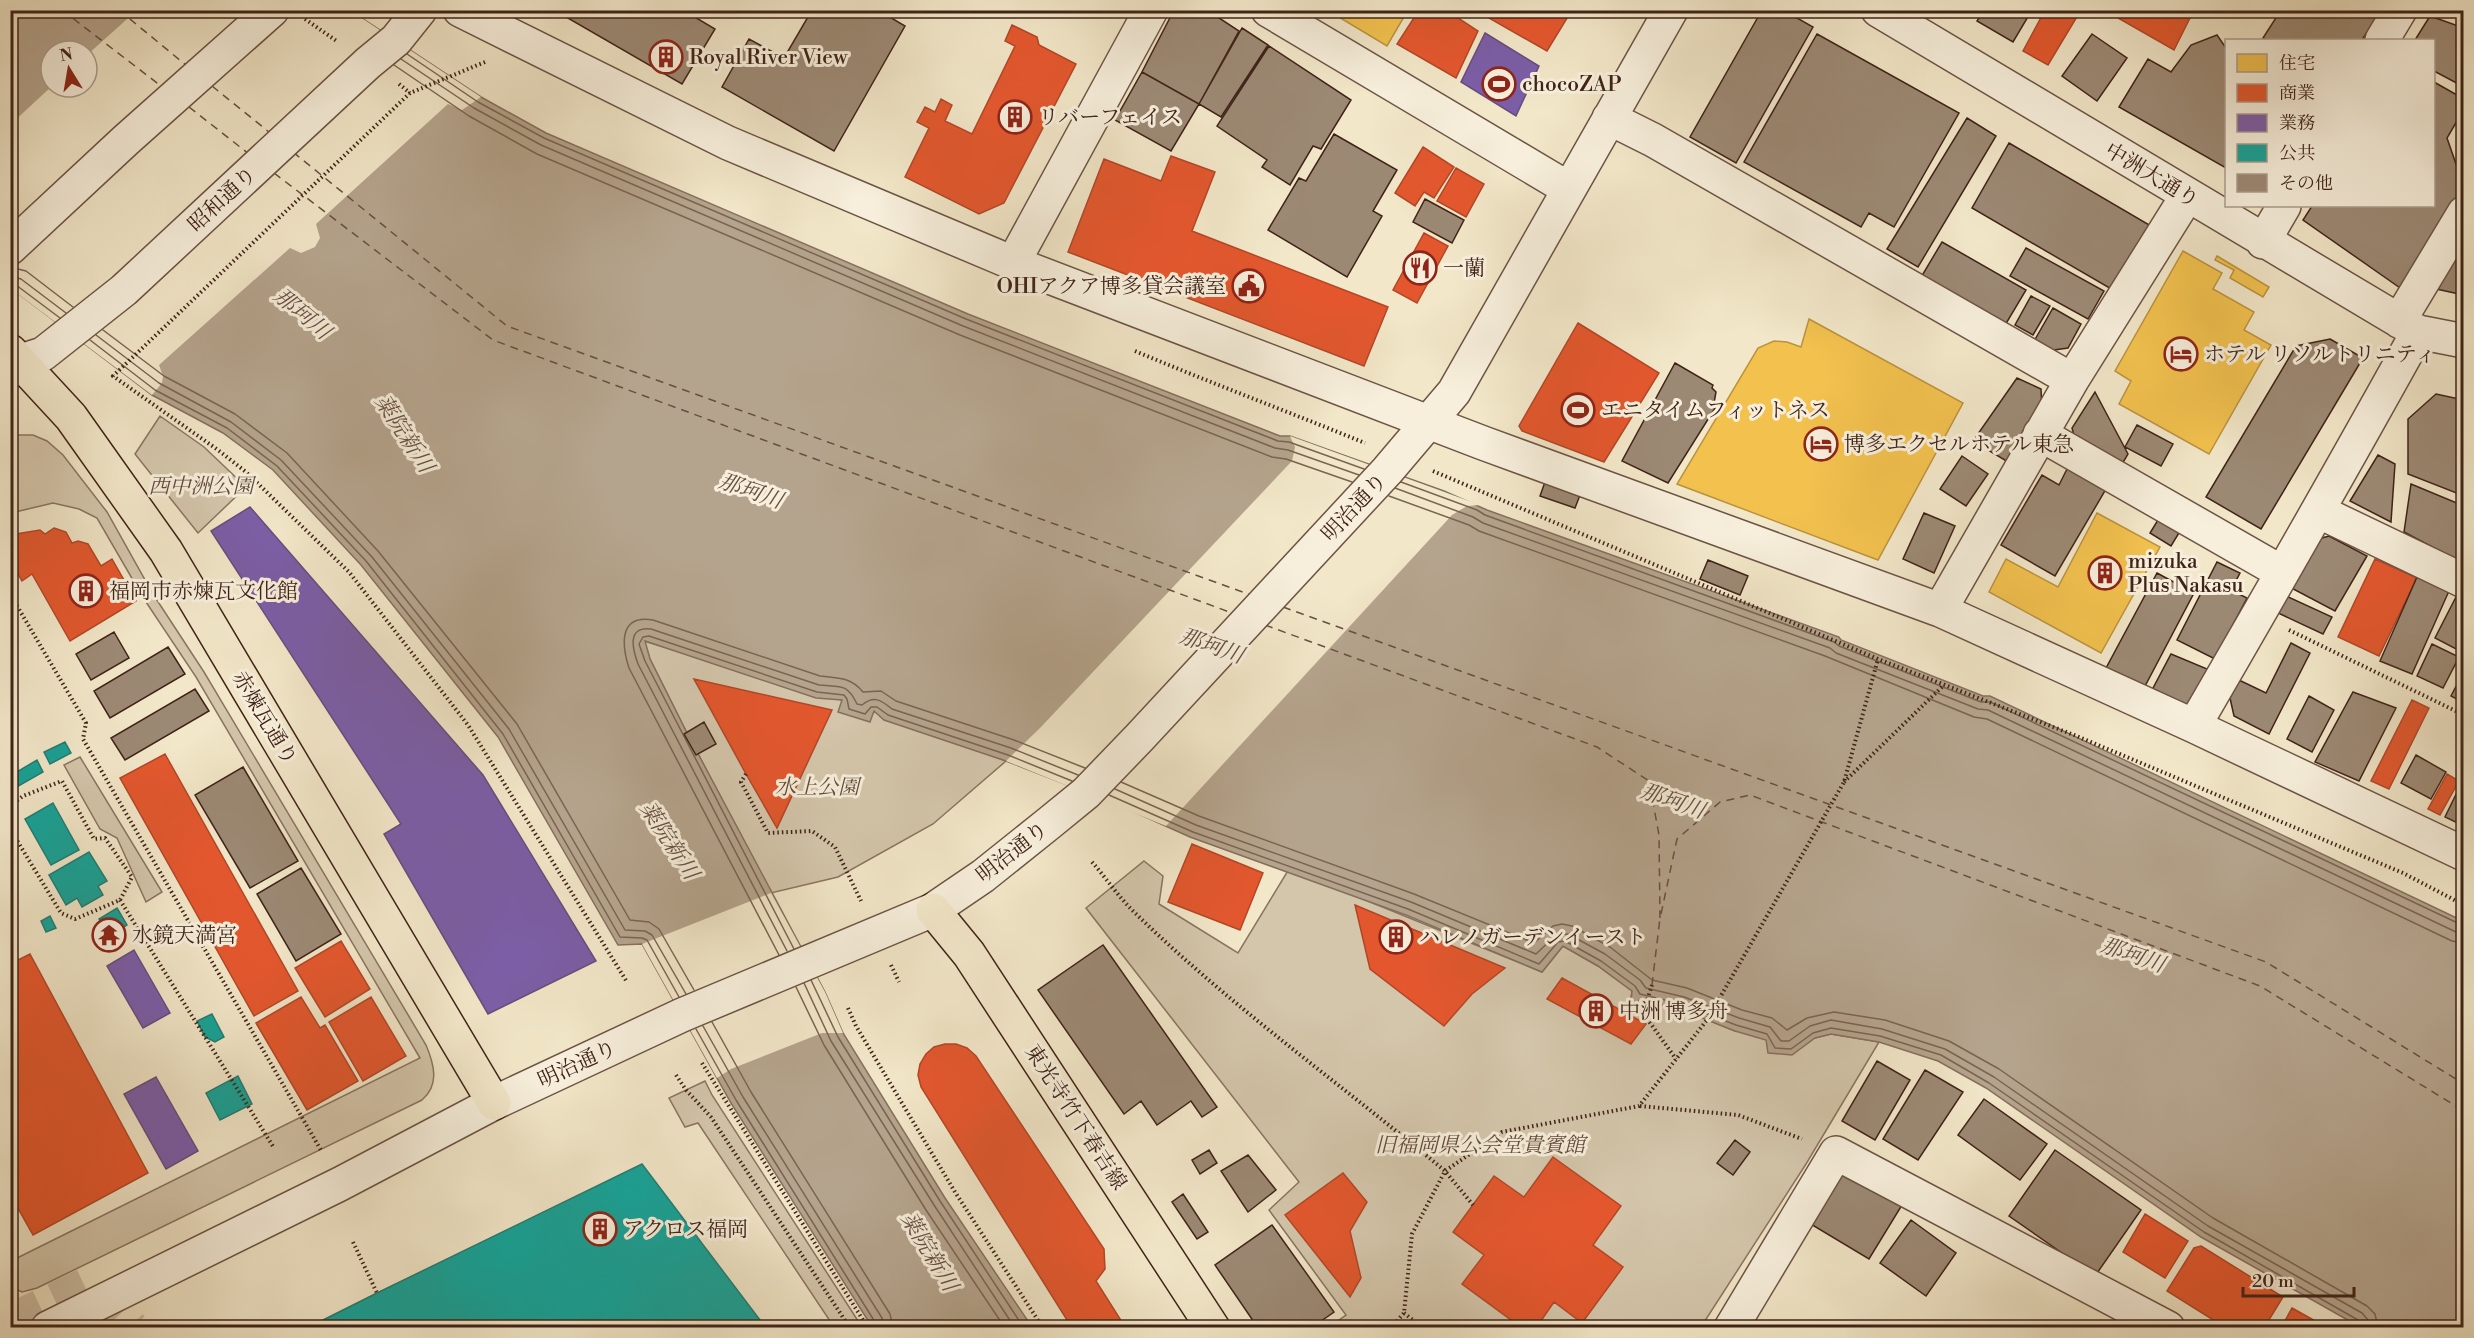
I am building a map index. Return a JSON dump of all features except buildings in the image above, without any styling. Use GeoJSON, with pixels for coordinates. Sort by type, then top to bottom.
{"type":"FeatureCollection","features":[{"type":"Feature","properties":{"kind":"main road","name":"赤煉瓦通り"},"geometry":{"type":"LineString","coordinates":[[14,361],[71,417],[166,551],[494,1103]]}},
{"type":"Feature","properties":{"kind":"main road","name":"東光寺竹下春吉線"},"geometry":{"type":"LineString","coordinates":[[933,910],[969,954],[1213,1328]]}},
{"type":"Feature","properties":{"kind":"street"},"geometry":{"type":"LineString","coordinates":[[10,248],[118,147],[272,10]]}},
{"type":"Feature","properties":{"kind":"street","name":"昭和通り"},"geometry":{"type":"LineString","coordinates":[[14,361],[44,354],[124,290],[368,63],[396,40],[420,10]]}},
{"type":"Feature","properties":{"kind":"street"},"geometry":{"type":"LineString","coordinates":[[460,10],[728,143],[1013,263],[1428,422],[1940,610],[2194,726],[2463,854]]}},
{"type":"Feature","properties":{"kind":"street"},"geometry":{"type":"LineString","coordinates":[[1013,263],[1151,10]]}},
{"type":"Feature","properties":{"kind":"street"},"geometry":{"type":"LineString","coordinates":[[1269,10],[1569,189]]}},
{"type":"Feature","properties":{"kind":"street","name":"明治通り"},"geometry":{"type":"LineString","coordinates":[[48,1328],[340,1184],[494,1103],[682,1015],[933,910],[982,876],[1086,793],[1387,471],[1454,392],[1671,10]]}},
{"type":"Feature","properties":{"kind":"street","name":"中洲大通り"},"geometry":{"type":"LineString","coordinates":[[1878,10],[2263,242],[2408,326],[2463,341]]}},
{"type":"Feature","properties":{"kind":"street"},"geometry":{"type":"LineString","coordinates":[[2383,39],[2400,10]]}},
{"type":"Feature","properties":{"kind":"street"},"geometry":{"type":"LineString","coordinates":[[1609,118],[2072,380]]}},
{"type":"Feature","properties":{"kind":"street"},"geometry":{"type":"LineString","coordinates":[[1940,610],[2072,380],[2187,196]]}},
{"type":"Feature","properties":{"kind":"street"},"geometry":{"type":"LineString","coordinates":[[2263,242],[2283,207]]}},
{"type":"Feature","properties":{"kind":"street"},"geometry":{"type":"LineString","coordinates":[[2194,726],[2318,511],[2463,213]]}},
{"type":"Feature","properties":{"kind":"street"},"geometry":{"type":"LineString","coordinates":[[2040,434],[2281,572]]}},
{"type":"Feature","properties":{"kind":"street"},"geometry":{"type":"LineString","coordinates":[[2318,511],[2463,581]]}},
{"type":"Feature","properties":{"kind":"street"},"geometry":{"type":"LineString","coordinates":[[1731,1328],[1836,1153],[2168,1328]]}},
{"type":"Feature","properties":{"kind":"path"},"geometry":{"type":"LineString","coordinates":[[486,61],[410,93],[113,376],[246,472],[349,572],[468,725],[627,982]]}},
{"type":"Feature","properties":{"kind":"path"},"geometry":{"type":"LineString","coordinates":[[1460,482],[1878,659],[2079,737],[2403,873],[2463,905]]}},
{"type":"Feature","properties":{"kind":"path"},"geometry":{"type":"LineString","coordinates":[[10,594],[86,723],[83,739],[340,1184]]}},
{"type":"Feature","properties":{"kind":"path"},"geometry":{"type":"LineString","coordinates":[[2258,615],[2463,715]]}},
{"type":"Feature","properties":{"kind":"path"},"geometry":{"type":"LineString","coordinates":[[1640,1106],[1707,1020],[1844,782],[1878,659]]}},
{"type":"Feature","properties":{"kind":"path"},"geometry":{"type":"LineString","coordinates":[[1844,782],[1944,685]]}},
{"type":"Feature","properties":{"kind":"path"},"geometry":{"type":"LineString","coordinates":[[746,774],[741,782],[768,833],[812,831],[835,847],[899,982]]}},
{"type":"Feature","properties":{"kind":"path"},"geometry":{"type":"LineString","coordinates":[[10,806],[23,796],[62,781],[94,839],[105,838],[132,877],[120,900],[75,919],[61,913],[10,829]]}},
{"type":"Feature","properties":{"kind":"path"},"geometry":{"type":"LineString","coordinates":[[1092,862],[1132,909],[1239,1006],[1445,1171],[1473,1204]]}},
{"type":"Feature","properties":{"kind":"path"},"geometry":{"type":"LineString","coordinates":[[120,900],[274,1148]]}},
{"type":"Feature","properties":{"kind":"path"},"geometry":{"type":"LineString","coordinates":[[1652,985],[1643,1013],[1676,1059]]}},
{"type":"Feature","properties":{"kind":"path"},"geometry":{"type":"LineString","coordinates":[[848,1008],[856,1026],[955,1192],[1043,1328]]}},
{"type":"Feature","properties":{"kind":"path"},"geometry":{"type":"LineString","coordinates":[[702,1063],[868,1328]]}},
{"type":"Feature","properties":{"kind":"path"},"geometry":{"type":"LineString","coordinates":[[676,1075],[686,1090],[711,1117],[850,1328]]}},
{"type":"Feature","properties":{"kind":"path"},"geometry":{"type":"LineString","coordinates":[[1391,1328],[1404,1313],[1412,1234],[1445,1171],[1502,1132],[1640,1106],[1738,1115],[1836,1153]]}},
{"type":"Feature","properties":{"kind":"path"},"geometry":{"type":"LineString","coordinates":[[353,1242],[377,1293]]}},
{"type":"Feature","properties":{"kind":"path"},"geometry":{"type":"LineString","coordinates":[[1404,1313],[1423,1328]]}},
{"type":"Feature","properties":{"kind":"green space","name":"西中洲公園"},"geometry":{"type":"Polygon","coordinates":[[[160,416],[204,447],[246,487],[198,533],[135,454],[160,416]]]}},
{"type":"Feature","properties":{"kind":"green space"},"geometry":{"type":"Polygon","coordinates":[[[33,435],[47,441],[63,455],[107,512],[153,594],[204,672],[426,1045],[434,1074],[431,1088],[422,1100],[37,1288],[22,1292],[11,1287],[11,1261],[420,1058],[196,677],[144,599],[97,518],[79,509],[53,503],[11,513],[10,436],[33,435]]]}},
{"type":"Feature","properties":{"kind":"green space","name":"水上公園"},"geometry":{"type":"Polygon","coordinates":[[[644,641],[842,700],[1006,761],[933,824],[838,877],[771,893],[687,733],[650,659],[644,641]]]}},
{"type":"Feature","properties":{"kind":"green space"},"geometry":{"type":"Polygon","coordinates":[[[80,757],[162,892],[146,902],[117,838],[100,829],[64,765],[80,757]]]}},
{"type":"Feature","properties":{"kind":"green space","name":"旧福岡県公会堂貴賓館"},"geometry":{"type":"Polygon","coordinates":[[[1144,861],[1163,876],[1159,904],[1238,953],[1289,869],[1542,972],[1563,946],[1598,966],[1632,991],[1629,1010],[1634,1012],[1638,1000],[1680,1009],[1735,1031],[1815,1038],[1831,1034],[1879,1042],[1806,1164],[1701,1327],[1329,1327],[1346,1315],[1269,1210],[1299,1182],[1086,908],[1144,861]]]}},
{"type":"Feature","properties":{"kind":"green space"},"geometry":{"type":"Polygon","coordinates":[[[705,1081],[862,1327],[834,1327],[698,1123],[685,1127],[669,1098],[705,1081]]]}},
{"type":"Feature","properties":{"kind":"water"},"geometry":{"type":"Polygon","coordinates":[[[10,11],[351,11],[481,97],[546,133],[968,314],[1280,436],[1290,436],[1444,491],[1487,510],[1839,637],[1841,640],[1983,696],[1990,696],[2463,921],[2463,1327],[2360,1327],[2201,1237],[1986,1088],[1938,1061],[1879,1042],[1831,1034],[1815,1038],[1792,1055],[1768,1053],[1766,1040],[1735,1031],[1680,1009],[1639,1000],[1634,1013],[1630,1010],[1632,991],[1598,966],[1563,946],[1542,972],[1406,915],[1190,837],[1121,806],[1006,761],[884,720],[874,711],[870,722],[838,712],[842,700],[816,698],[645,641],[650,659],[687,733],[825,992],[843,1033],[945,1198],[1032,1327],[872,1327],[731,1103],[642,944],[618,945],[498,737],[361,565],[273,470],[223,433],[152,395],[11,288],[10,11]]]}},
{"type":"Feature","properties":{"kind":"pier"},"geometry":{"type":"Polygon","coordinates":[[[136,11],[351,11],[481,97],[462,110],[448,104],[316,224],[320,238],[315,247],[301,253],[290,248],[159,365],[163,376],[162,383],[152,395],[10,288],[11,124],[39,98],[99,99],[99,44],[136,11]]]}},
{"type":"Feature","properties":{"kind":"pier"},"geometry":{"type":"Polygon","coordinates":[[[1290,436],[1480,505],[1467,506],[1452,515],[1166,826],[1006,761],[1041,727],[1292,461],[1295,447],[1290,436]]]}},
{"type":"Feature","properties":{"kind":"pier"},"geometry":{"type":"Polygon","coordinates":[[[771,893],[825,992],[843,1033],[822,1033],[731,1069],[717,1078],[642,944],[771,893]]]}},
{"type":"Feature","properties":{"kind":"ferry route"},"geometry":{"type":"LineString","coordinates":[[62,10],[161,86]]}},
{"type":"Feature","properties":{"kind":"ferry route"},"geometry":{"type":"LineString","coordinates":[[119,10],[187,66]]}},
{"type":"Feature","properties":{"kind":"ferry route"},"geometry":{"type":"LineString","coordinates":[[212,86],[269,132]]}},
{"type":"Feature","properties":{"kind":"ferry route"},"geometry":{"type":"LineString","coordinates":[[189,107],[249,154]]}},
{"type":"Feature","properties":{"kind":"ferry route"},"geometry":{"type":"LineString","coordinates":[[293,152],[507,326],[1251,595]]}},
{"type":"Feature","properties":{"kind":"ferry route"},"geometry":{"type":"LineString","coordinates":[[274,173],[493,340],[1232,613]]}},
{"type":"Feature","properties":{"kind":"ferry route"},"geometry":{"type":"LineString","coordinates":[[1283,607],[2266,962],[2464,1084]]}},
{"type":"Feature","properties":{"kind":"ferry route"},"geometry":{"type":"LineString","coordinates":[[1265,625],[1597,747],[1649,781],[1659,835],[1660,918]]}},
{"type":"Feature","properties":{"kind":"ferry route"},"geometry":{"type":"LineString","coordinates":[[1661,914],[1677,839],[1720,802],[1750,795],[2260,986],[2464,1111]]}},
{"type":"Feature","properties":{"kind":"ferry route"},"geometry":{"type":"LineString","coordinates":[[1652,985],[1660,918]]}},
{"type":"Feature","properties":{"kind":"tunnel"},"geometry":{"type":"LineString","coordinates":[[10,1320],[88,1283],[133,1328]]}},
{"type":"Feature","properties":{"kind":"place","name":"Royal River View"},"geometry":{"type":"Point","coordinates":[666,57]}},
{"type":"Feature","properties":{"kind":"place","name":"chocoZAP"},"geometry":{"type":"Point","coordinates":[1499,84]}},
{"type":"Feature","properties":{"kind":"place","name":"リバーフェイス"},"geometry":{"type":"Point","coordinates":[1015,117]}},
{"type":"Feature","properties":{"kind":"place","name":"一蘭"},"geometry":{"type":"Point","coordinates":[1420,268]}},
{"type":"Feature","properties":{"kind":"place","name":"OHIアクア博多貸会議室"},"geometry":{"type":"Point","coordinates":[1249,286]}},
{"type":"Feature","properties":{"kind":"place","name":"ホテル リソルトリニティ"},"geometry":{"type":"Point","coordinates":[2181,354]}},
{"type":"Feature","properties":{"kind":"place","name":"エニタイムフィットネス"},"geometry":{"type":"Point","coordinates":[1578,410]}},
{"type":"Feature","properties":{"kind":"place","name":"博多エクセルホテル東急"},"geometry":{"type":"Point","coordinates":[1821,444]}},
{"type":"Feature","properties":{"kind":"place","name":"mizuka Plus Nakasu"},"geometry":{"type":"Point","coordinates":[2105,573]}},
{"type":"Feature","properties":{"kind":"place","name":"福岡市赤煉瓦文化館"},"geometry":{"type":"Point","coordinates":[86,591]}},
{"type":"Feature","properties":{"kind":"place","name":"水鏡天満宮"},"geometry":{"type":"Point","coordinates":[109,935]}},
{"type":"Feature","properties":{"kind":"place","name":"ハレノガーデンイースト"},"geometry":{"type":"Point","coordinates":[1396,937]}},
{"type":"Feature","properties":{"kind":"place","name":"中洲 博多舟"},"geometry":{"type":"Point","coordinates":[1596,1011]}},
{"type":"Feature","properties":{"kind":"place","name":"アクロス福岡"},"geometry":{"type":"Point","coordinates":[600,1229]}},
{"type":"Feature","properties":{"kind":"water label","name":"那珂川"},"geometry":{"type":"Point","coordinates":[303,313]}},
{"type":"Feature","properties":{"kind":"water label","name":"薬院新川"},"geometry":{"type":"Point","coordinates":[405,433]}},
{"type":"Feature","properties":{"kind":"water label","name":"那珂川"},"geometry":{"type":"Point","coordinates":[751,490]}},
{"type":"Feature","properties":{"kind":"water label","name":"那珂川"},"geometry":{"type":"Point","coordinates":[1212,645]}},
{"type":"Feature","properties":{"kind":"water label","name":"那珂川"},"geometry":{"type":"Point","coordinates":[1673,800]}},
{"type":"Feature","properties":{"kind":"water label","name":"薬院新川"},"geometry":{"type":"Point","coordinates":[670,840]}},
{"type":"Feature","properties":{"kind":"water label","name":"那珂川"},"geometry":{"type":"Point","coordinates":[2133,954]}},
{"type":"Feature","properties":{"kind":"water label","name":"薬院新川"},"geometry":{"type":"Point","coordinates":[930,1251]}}]}
